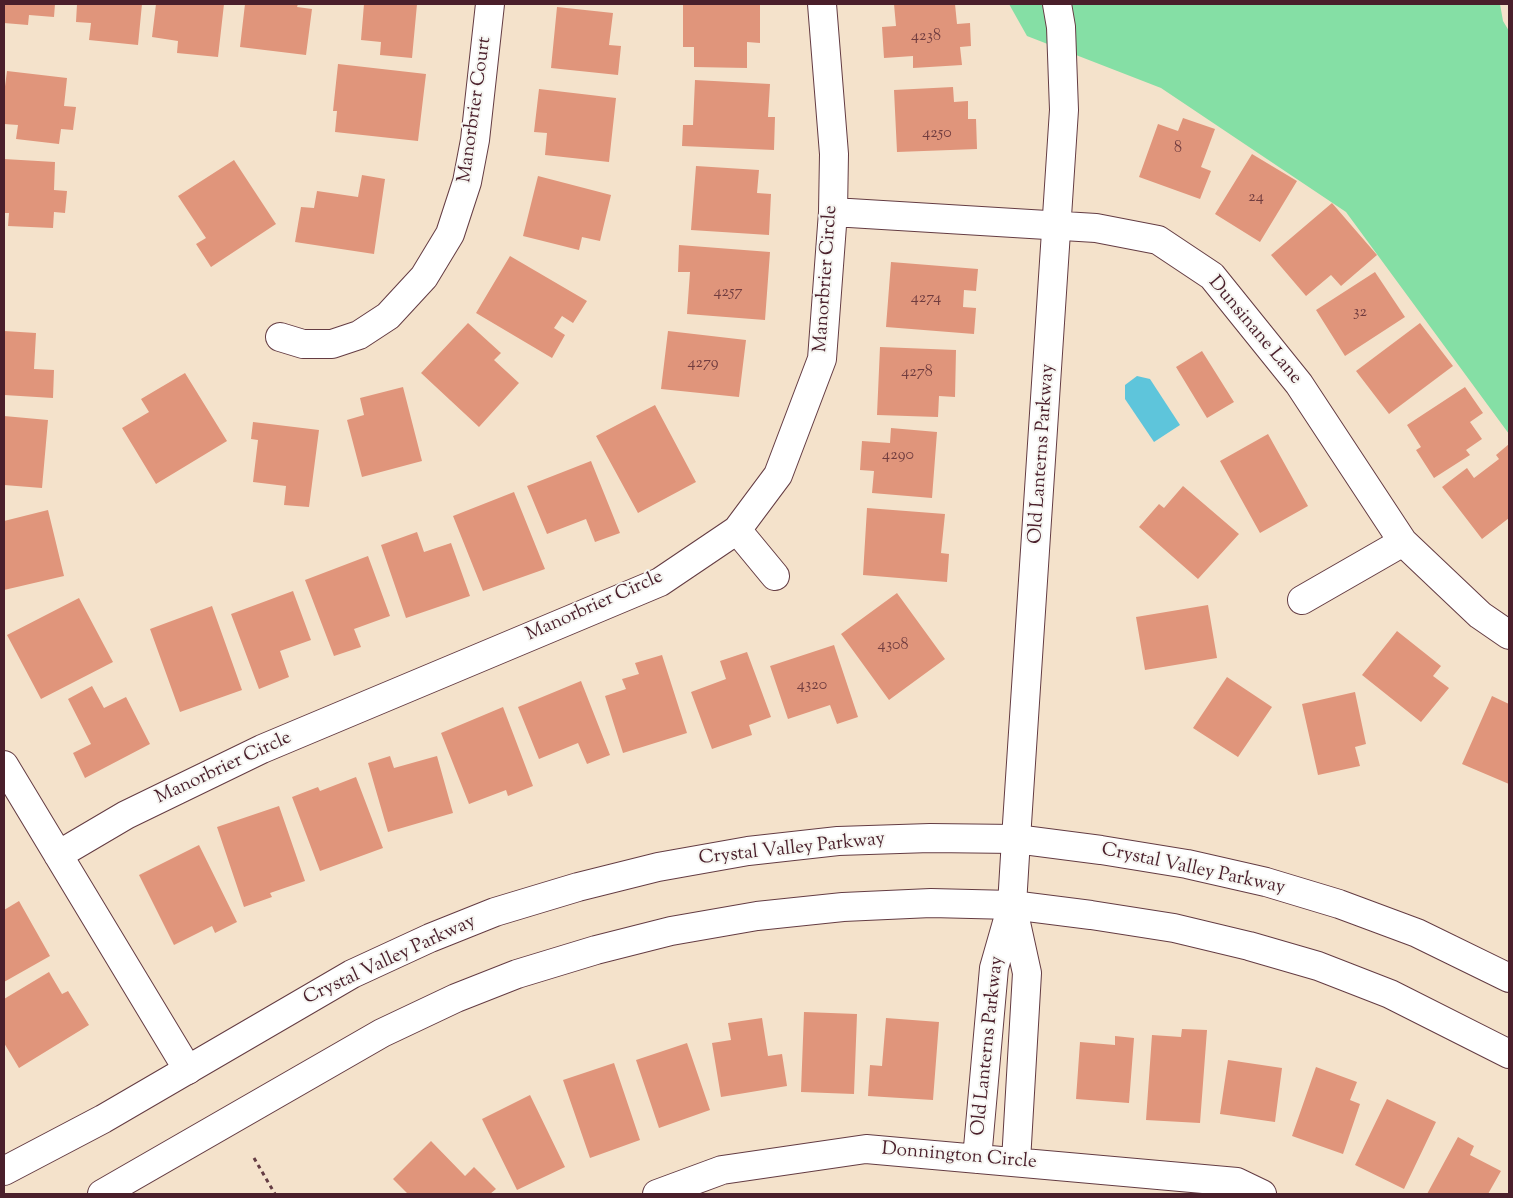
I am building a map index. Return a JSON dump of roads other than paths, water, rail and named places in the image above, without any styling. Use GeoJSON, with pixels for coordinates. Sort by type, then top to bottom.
{"type":"FeatureCollection","features":[{"type":"Feature","properties":{"kind":"street","name":"Manorbrier Court"},"geometry":{"type":"LineString","coordinates":[[280,337],[302,344],[332,344],[359,335],[388,316],[424,277],[450,234],[467,182],[475,140],[490,4]]}},
{"type":"Feature","properties":{"kind":"street","name":"Manorbrier Circle"},"geometry":{"type":"LineString","coordinates":[[58,855],[126,815],[262,748],[660,582],[737,530],[778,475],[822,359],[833,212],[834,154],[822,4]]}},
{"type":"Feature","properties":{"kind":"street","name":"Old Lanterns Parkway"},"geometry":{"type":"LineString","coordinates":[[977,1159],[994,968],[1012,905],[1058,226],[1064,110],[1061,27],[1057,4]]}},
{"type":"Feature","properties":{"kind":"street","name":"Dunsinane Lane"},"geometry":{"type":"LineString","coordinates":[[833,212],[1096,228],[1158,240],[1212,276],[1299,384],[1403,542],[1480,615],[1509,636]]}},
{"type":"Feature","properties":{"kind":"street"},"geometry":{"type":"LineString","coordinates":[[737,530],[775,576]]}},
{"type":"Feature","properties":{"kind":"street"},"geometry":{"type":"LineString","coordinates":[[1302,600],[1403,542]]}},
{"type":"Feature","properties":{"kind":"street"},"geometry":{"type":"LineString","coordinates":[[4,765],[188,1070]]}},
{"type":"Feature","properties":{"kind":"street","name":"Crystal Valley Parkway"},"geometry":{"type":"LineString","coordinates":[[4,1171],[103,1119],[289,1009],[369,966],[430,938],[495,912],[578,887],[658,867],[757,850],[838,841],[912,838],[1016,839],[1187,864],[1266,882],[1339,904],[1417,933],[1509,978]]}},
{"type":"Feature","properties":{"kind":"street"},"geometry":{"type":"LineString","coordinates":[[102,1194],[382,1033],[456,998],[517,974],[596,950],[671,931],[757,916],[842,907],[931,903],[1012,905],[1174,928],[1249,946],[1310,964],[1390,994],[1509,1054]]}},
{"type":"Feature","properties":{"kind":"street","name":"Old Lanterns Parkway"},"geometry":{"type":"LineString","coordinates":[[1012,905],[1027,973],[1016,1161]]}},
{"type":"Feature","properties":{"kind":"street","name":"Donnington Circle"},"geometry":{"type":"LineString","coordinates":[[658,1194],[722,1170],[866,1149],[1237,1182],[1262,1194]]}},
{"type":"Feature","properties":{"kind":"water"},"geometry":{"type":"Polygon","coordinates":[[[1137,376],[1150,379],[1180,425],[1154,442],[1125,399],[1125,385],[1137,376]]]}}]}
